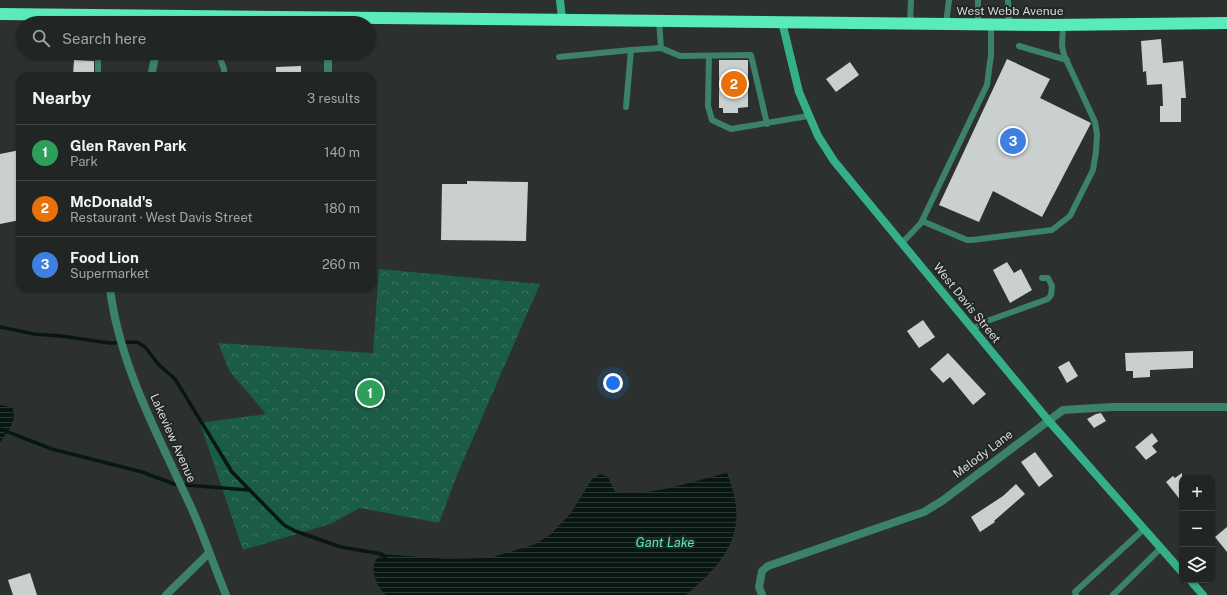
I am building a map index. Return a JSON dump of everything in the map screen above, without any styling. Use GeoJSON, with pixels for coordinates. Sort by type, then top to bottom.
{"type":"FeatureCollection","features":[{"type":"Feature","properties":{"kind":"highway","name":"West Webb Avenue"},"geometry":{"type":"LineString","coordinates":[[0,14],[65,16]]}},
{"type":"Feature","properties":{"kind":"highway","name":"West Webb Avenue"},"geometry":{"type":"LineString","coordinates":[[376,19],[562,19],[978,25],[1227,23]]}},
{"type":"Feature","properties":{"kind":"street"},"geometry":{"type":"LineString","coordinates":[[560,0],[562,19]]}},
{"type":"Feature","properties":{"kind":"street","name":"West Davis Street"},"geometry":{"type":"LineString","coordinates":[[782,22],[799,92],[808,116],[818,136],[834,161],[1048,420],[1179,569]]}},
{"type":"Feature","properties":{"kind":"street"},"geometry":{"type":"LineString","coordinates":[[152,72],[154,60]]}},
{"type":"Feature","properties":{"kind":"street"},"geometry":{"type":"LineString","coordinates":[[328,60],[328,72]]}},
{"type":"Feature","properties":{"kind":"street","name":"Lakeview Avenue"},"geometry":{"type":"LineString","coordinates":[[110,292],[113,314],[128,366],[226,595]]}},
{"type":"Feature","properties":{"kind":"street","name":"Melody Lane"},"geometry":{"type":"LineString","coordinates":[[762,595],[759,587],[762,571],[768,566],[924,512],[942,501],[1063,410],[1112,407],[1227,407]]}},
{"type":"Feature","properties":{"kind":"street"},"geometry":{"type":"LineString","coordinates":[[166,595],[209,553]]}},
{"type":"Feature","properties":{"kind":"street"},"geometry":{"type":"LineString","coordinates":[[1193,583],[1203,595]]}},
{"type":"Feature","properties":{"kind":"lane"},"geometry":{"type":"LineString","coordinates":[[910,24],[911,0]]}},
{"type":"Feature","properties":{"kind":"lane"},"geometry":{"type":"LineString","coordinates":[[946,24],[949,0]]}},
{"type":"Feature","properties":{"kind":"lane"},"geometry":{"type":"LineString","coordinates":[[978,0],[978,25]]}},
{"type":"Feature","properties":{"kind":"lane"},"geometry":{"type":"LineString","coordinates":[[1008,0],[1009,25]]}},
{"type":"Feature","properties":{"kind":"lane"},"geometry":{"type":"LineString","coordinates":[[658,20],[661,48]]}},
{"type":"Feature","properties":{"kind":"lane"},"geometry":{"type":"LineString","coordinates":[[902,243],[915,231],[922,221],[987,85],[992,55],[992,25]]}},
{"type":"Feature","properties":{"kind":"lane"},"geometry":{"type":"LineString","coordinates":[[922,221],[967,240],[972,240],[1052,230],[1070,216],[1093,170],[1097,134],[1095,122],[1062,46],[1063,25]]}},
{"type":"Feature","properties":{"kind":"lane"},"geometry":{"type":"LineString","coordinates":[[1019,46],[1067,60]]}},
{"type":"Feature","properties":{"kind":"lane"},"geometry":{"type":"LineString","coordinates":[[559,57],[661,48],[680,56],[751,54],[768,124]]}},
{"type":"Feature","properties":{"kind":"lane"},"geometry":{"type":"LineString","coordinates":[[626,107],[631,50]]}},
{"type":"Feature","properties":{"kind":"lane"},"geometry":{"type":"LineString","coordinates":[[709,56],[708,106],[712,120],[731,129],[768,124],[808,116]]}},
{"type":"Feature","properties":{"kind":"lane"},"geometry":{"type":"LineString","coordinates":[[98,60],[98,72]]}},
{"type":"Feature","properties":{"kind":"lane"},"geometry":{"type":"LineString","coordinates":[[220,60],[224,72]]}},
{"type":"Feature","properties":{"kind":"lane"},"geometry":{"type":"LineString","coordinates":[[972,329],[987,321],[1048,298],[1051,295],[1052,286],[1048,278],[1042,278]]}},
{"type":"Feature","properties":{"kind":"lane"},"geometry":{"type":"LineString","coordinates":[[1076,595],[1074,592],[1144,529]]}},
{"type":"Feature","properties":{"kind":"lane"},"geometry":{"type":"LineString","coordinates":[[1114,595],[1161,548]]}},
{"type":"Feature","properties":{"kind":"green space"},"geometry":{"type":"Polygon","coordinates":[[[379,269],[540,284],[457,475],[439,523],[360,508],[330,524],[243,550],[200,423],[266,414],[230,372],[218,343],[373,353],[379,269]]]}},
{"type":"Feature","properties":{"kind":"water"},"geometry":{"type":"Polygon","coordinates":[[[0,405],[12,407],[14,417],[11,426],[0,443],[0,405]]]}},
{"type":"Feature","properties":{"kind":"water","name":"Gant Lake"},"geometry":{"type":"Polygon","coordinates":[[[727,473],[734,493],[736,511],[735,527],[731,542],[724,555],[714,568],[686,595],[386,595],[378,586],[374,574],[377,558],[382,554],[447,559],[483,558],[493,557],[536,544],[551,534],[571,513],[592,479],[600,474],[608,477],[615,492],[629,493],[672,487],[727,473]]]}},
{"type":"Feature","properties":{"kind":"building"},"geometry":{"type":"Polygon","coordinates":[[[1161,39],[1163,63],[1183,61],[1186,98],[1181,98],[1181,122],[1160,122],[1160,106],[1163,106],[1162,84],[1147,85],[1146,71],[1143,72],[1141,41],[1161,39]]]}},
{"type":"Feature","properties":{"kind":"building"},"geometry":{"type":"Polygon","coordinates":[[[1007,59],[1050,79],[1040,98],[1091,123],[1042,217],[993,191],[979,222],[939,205],[1007,59]]]}},
{"type":"Feature","properties":{"kind":"building"},"geometry":{"type":"Polygon","coordinates":[[[74,60],[94,61],[94,72],[73,72],[74,60]]]}},
{"type":"Feature","properties":{"kind":"building"},"geometry":{"type":"Polygon","coordinates":[[[719,60],[748,60],[748,107],[738,108],[738,113],[723,113],[723,108],[719,108],[719,60]]]}},
{"type":"Feature","properties":{"kind":"building"},"geometry":{"type":"Polygon","coordinates":[[[850,62],[859,75],[836,92],[826,79],[850,62]]]}},
{"type":"Feature","properties":{"kind":"building"},"geometry":{"type":"Polygon","coordinates":[[[301,66],[301,72],[276,72],[276,67],[301,66]]]}},
{"type":"Feature","properties":{"kind":"building"},"geometry":{"type":"Polygon","coordinates":[[[16,151],[16,221],[0,224],[0,154],[16,151]]]}},
{"type":"Feature","properties":{"kind":"building"},"geometry":{"type":"Polygon","coordinates":[[[467,181],[528,182],[526,241],[441,240],[442,184],[467,184],[467,181]]]}},
{"type":"Feature","properties":{"kind":"building"},"geometry":{"type":"Polygon","coordinates":[[[1007,262],[1014,273],[1021,269],[1032,290],[1010,303],[993,270],[1007,262]]]}},
{"type":"Feature","properties":{"kind":"building"},"geometry":{"type":"Polygon","coordinates":[[[923,320],[935,337],[919,348],[907,331],[923,320]]]}},
{"type":"Feature","properties":{"kind":"building"},"geometry":{"type":"Polygon","coordinates":[[[1193,351],[1193,368],[1150,370],[1150,377],[1133,378],[1133,371],[1126,371],[1125,353],[1193,351]]]}},
{"type":"Feature","properties":{"kind":"building"},"geometry":{"type":"Polygon","coordinates":[[[948,353],[986,394],[973,405],[950,377],[943,383],[930,369],[948,353]]]}},
{"type":"Feature","properties":{"kind":"building"},"geometry":{"type":"Polygon","coordinates":[[[1069,361],[1078,376],[1067,383],[1058,367],[1069,361]]]}},
{"type":"Feature","properties":{"kind":"building"},"geometry":{"type":"Polygon","coordinates":[[[1101,413],[1106,421],[1094,428],[1087,419],[1101,413]]]}},
{"type":"Feature","properties":{"kind":"building"},"geometry":{"type":"Polygon","coordinates":[[[1152,433],[1158,441],[1152,446],[1157,452],[1146,460],[1135,447],[1152,433]]]}},
{"type":"Feature","properties":{"kind":"building"},"geometry":{"type":"Polygon","coordinates":[[[1035,452],[1053,476],[1039,487],[1021,462],[1035,452]]]}},
{"type":"Feature","properties":{"kind":"building"},"geometry":{"type":"Polygon","coordinates":[[[1179,475],[1179,498],[1166,482],[1173,476],[1175,478],[1179,475]]]}},
{"type":"Feature","properties":{"kind":"building"},"geometry":{"type":"Polygon","coordinates":[[[1016,484],[1025,494],[994,521],[995,522],[980,532],[971,517],[1003,496],[1016,484]]]}},
{"type":"Feature","properties":{"kind":"building"},"geometry":{"type":"Polygon","coordinates":[[[1227,527],[1227,552],[1215,537],[1227,527]]]}},
{"type":"Feature","properties":{"kind":"building"},"geometry":{"type":"Polygon","coordinates":[[[30,573],[37,595],[13,595],[8,580],[30,573]]]}},
{"type":"Feature","properties":{"kind":"waterway"},"geometry":{"type":"LineString","coordinates":[[0,327],[34,334],[61,336],[109,343],[137,342],[145,347],[159,365],[175,379],[232,472],[284,525],[295,531],[341,547],[382,554],[385,558]]}},
{"type":"Feature","properties":{"kind":"waterway"},"geometry":{"type":"LineString","coordinates":[[0,429],[52,449],[142,472],[174,484],[248,490]]}},
{"type":"Feature","properties":{"kind":"place","name":"McDonald's"},"geometry":{"type":"Point","coordinates":[734,84]}},
{"type":"Feature","properties":{"kind":"place","name":"Food Lion"},"geometry":{"type":"Point","coordinates":[1013,141]}},
{"type":"Feature","properties":{"kind":"place","name":"Glen Raven Park"},"geometry":{"type":"Point","coordinates":[370,393]}}]}
